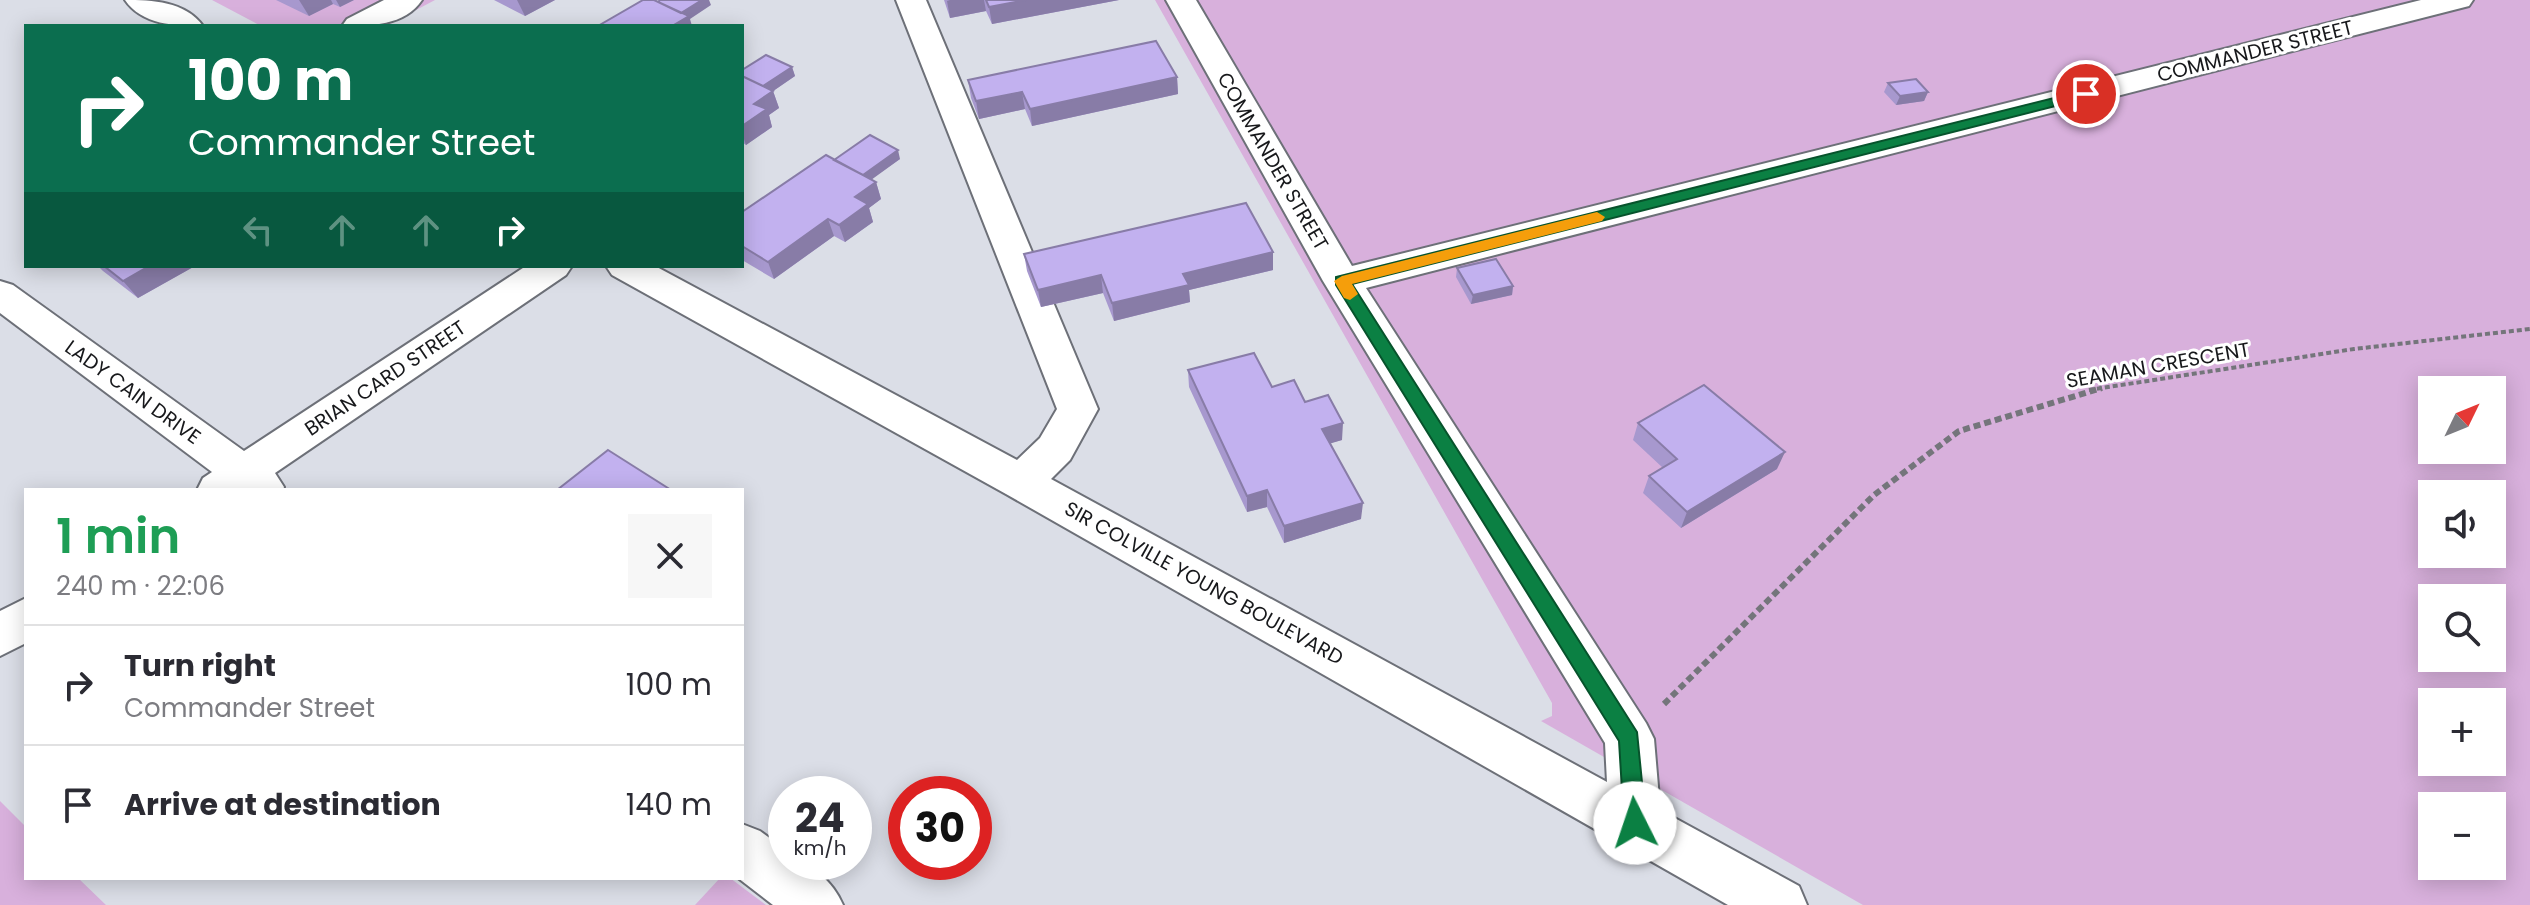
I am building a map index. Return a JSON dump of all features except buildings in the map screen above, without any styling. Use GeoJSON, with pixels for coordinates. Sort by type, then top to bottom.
{"type":"FeatureCollection","features":[{"type":"Feature","properties":{"kind":"street"},"geometry":{"type":"LineString","coordinates":[[140,0],[183,24]]}},
{"type":"Feature","properties":{"kind":"street"},"geometry":{"type":"LineString","coordinates":[[362,24],[407,0]]}},
{"type":"Feature","properties":{"kind":"street"},"geometry":{"type":"LineString","coordinates":[[911,0],[1078,409],[1055,449],[1021,482]]}},
{"type":"Feature","properties":{"kind":"street","name":"COMMANDER STREET"},"geometry":{"type":"LineString","coordinates":[[1181,0],[1342,281],[2458,0]]}},
{"type":"Feature","properties":{"kind":"street","name":"BRIAN CARD STREET"},"geometry":{"type":"LineString","coordinates":[[243,484],[550,268]]}},
{"type":"Feature","properties":{"kind":"street","name":"SIR COLVILLE YOUNG BOULEVARD"},"geometry":{"type":"LineString","coordinates":[[629,268],[1021,482],[1780,905]]}},
{"type":"Feature","properties":{"kind":"street"},"geometry":{"type":"LineString","coordinates":[[1342,281],[1629,739],[1635,823]]}},
{"type":"Feature","properties":{"kind":"street","name":"LADY CAIN DRIVE"},"geometry":{"type":"LineString","coordinates":[[0,294],[243,484]]}},
{"type":"Feature","properties":{"kind":"street"},"geometry":{"type":"LineString","coordinates":[[0,636],[24,619]]}},
{"type":"Feature","properties":{"kind":"street"},"geometry":{"type":"LineString","coordinates":[[744,851],[816,905]]}},
{"type":"Feature","properties":{"kind":"path","name":"SEAMAN CRESCENT"},"geometry":{"type":"LineString","coordinates":[[1629,739],[1874,495],[1959,431],[2086,390],[2354,349],[2530,329]]}},
{"type":"Feature","properties":{"kind":"shaded area"},"geometry":{"type":"Polygon","coordinates":[[[212,0],[435,0],[390,24],[257,24],[212,0]]]}},
{"type":"Feature","properties":{"kind":"shaded area"},"geometry":{"type":"Polygon","coordinates":[[[1155,0],[2530,0],[2530,905],[1863,905],[1541,721],[1552,716],[1552,703],[1155,0]]]}},
{"type":"Feature","properties":{"kind":"shaded area"},"geometry":{"type":"Polygon","coordinates":[[[0,801],[24,825],[24,880],[80,880],[106,905],[0,905],[0,801]]]}},
{"type":"Feature","properties":{"kind":"shaded area"},"geometry":{"type":"Polygon","coordinates":[[[718,880],[733,880],[766,905],[695,905],[718,880]]]}},
{"type":"Feature","properties":{"kind":"slow traffic"},"geometry":{"type":"LineString","coordinates":[[1350,294],[1342,281],[1597,217]]}},
{"type":"Feature","properties":{"kind":"route"},"geometry":{"type":"LineString","coordinates":[[1635,823],[1629,739],[1342,281],[2086,94]]}}]}
